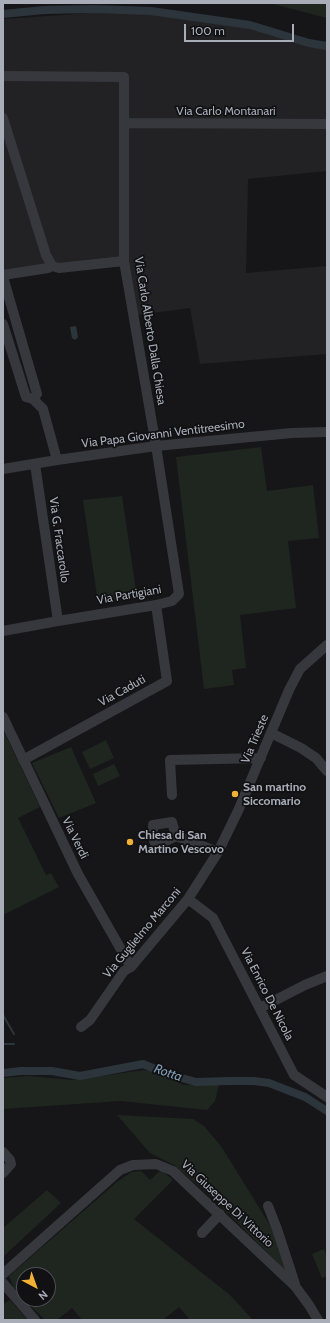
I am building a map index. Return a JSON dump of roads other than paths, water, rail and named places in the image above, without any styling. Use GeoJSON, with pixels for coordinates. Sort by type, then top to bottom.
{"type":"FeatureCollection","features":[{"type":"Feature","properties":{"kind":"street","name":"Via Carlo Alberto Dalla Chiesa"},"geometry":{"type":"LineString","coordinates":[[3,76],[124,77],[124,261],[156,446]]}},
{"type":"Feature","properties":{"kind":"street"},"geometry":{"type":"LineString","coordinates":[[3,118],[46,255],[52,266]]}},
{"type":"Feature","properties":{"kind":"street","name":"Via Carlo Montanari"},"geometry":{"type":"LineString","coordinates":[[124,123],[327,124]]}},
{"type":"Feature","properties":{"kind":"street"},"geometry":{"type":"LineString","coordinates":[[33,399],[37,394],[3,279],[52,266],[59,268],[124,261]]}},
{"type":"Feature","properties":{"kind":"street"},"geometry":{"type":"LineString","coordinates":[[3,324],[26,397],[33,399],[43,409],[57,460]]}},
{"type":"Feature","properties":{"kind":"street","name":"Via Papa Giovanni Ventitreesimo"},"geometry":{"type":"LineString","coordinates":[[3,469],[156,446],[285,434],[327,432]]}},
{"type":"Feature","properties":{"kind":"street","name":"Via Partigiani"},"geometry":{"type":"LineString","coordinates":[[3,631],[156,605],[172,601],[179,594],[156,446]]}},
{"type":"Feature","properties":{"kind":"street","name":"Via G. Fraccarollo"},"geometry":{"type":"LineString","coordinates":[[35,464],[58,621]]}},
{"type":"Feature","properties":{"kind":"street","name":"Via Caduti"},"geometry":{"type":"LineString","coordinates":[[23,760],[167,681],[156,605]]}},
{"type":"Feature","properties":{"kind":"street","name":"Via Trieste"},"geometry":{"type":"LineString","coordinates":[[218,852],[238,811],[289,690],[300,669],[327,645]]}},
{"type":"Feature","properties":{"kind":"street","name":"Via Verdi"},"geometry":{"type":"LineString","coordinates":[[3,717],[78,874],[131,967]]}},
{"type":"Feature","properties":{"kind":"street"},"geometry":{"type":"LineString","coordinates":[[272,733],[301,748],[316,758],[327,772]]}},
{"type":"Feature","properties":{"kind":"street"},"geometry":{"type":"LineString","coordinates":[[172,795],[170,760],[261,758]]}},
{"type":"Feature","properties":{"kind":"street"},"geometry":{"type":"LineString","coordinates":[[176,836],[218,852]]}},
{"type":"Feature","properties":{"kind":"street","name":"Via Guglielmo Marconi"},"geometry":{"type":"LineString","coordinates":[[81,1027],[90,1020],[124,971],[131,967],[188,899],[218,852]]}},
{"type":"Feature","properties":{"kind":"street","name":"Via Enrico De Nicola"},"geometry":{"type":"LineString","coordinates":[[188,899],[213,918],[294,1076],[327,1097]]}},
{"type":"Feature","properties":{"kind":"street"},"geometry":{"type":"LineString","coordinates":[[260,1008],[305,985],[327,976]]}},
{"type":"Feature","properties":{"kind":"street"},"geometry":{"type":"LineString","coordinates":[[3,1152],[10,1160],[11,1164],[3,1173]]}},
{"type":"Feature","properties":{"kind":"street","name":"Via Giuseppe Di Vittorio"},"geometry":{"type":"LineString","coordinates":[[3,1274],[120,1170],[133,1165],[156,1164],[173,1170],[295,1286],[318,1320]]}},
{"type":"Feature","properties":{"kind":"street","name":"Via Giuseppe Di Vittorio"},"geometry":{"type":"LineString","coordinates":[[268,1206],[295,1286]]}},
{"type":"Feature","properties":{"kind":"street"},"geometry":{"type":"LineString","coordinates":[[202,1234],[220,1214]]}},
{"type":"Feature","properties":{"kind":"street"},"geometry":{"type":"LineString","coordinates":[[3,1282],[35,1320]]}},
{"type":"Feature","properties":{"kind":"waterway"},"geometry":{"type":"LineString","coordinates":[[3,14],[44,10],[94,9],[151,11],[250,25],[309,43],[327,46]]}},
{"type":"Feature","properties":{"kind":"waterway"},"geometry":{"type":"LineString","coordinates":[[3,1015],[14,1034]]}},
{"type":"Feature","properties":{"kind":"waterway"},"geometry":{"type":"LineString","coordinates":[[3,1044],[14,1044]]}},
{"type":"Feature","properties":{"kind":"waterway","name":"Rotta"},"geometry":{"type":"LineString","coordinates":[[3,1073],[21,1071],[52,1071],[80,1076],[143,1064],[167,1074],[196,1082],[254,1081],[269,1083],[305,1097],[327,1111]]}},
{"type":"Feature","properties":{"kind":"place","name":"San martino Siccomario"},"geometry":{"type":"Point","coordinates":[235,794]}},
{"type":"Feature","properties":{"kind":"place","name":"Chiesa di San Martino Vescovo"},"geometry":{"type":"Point","coordinates":[130,842]}}]}
